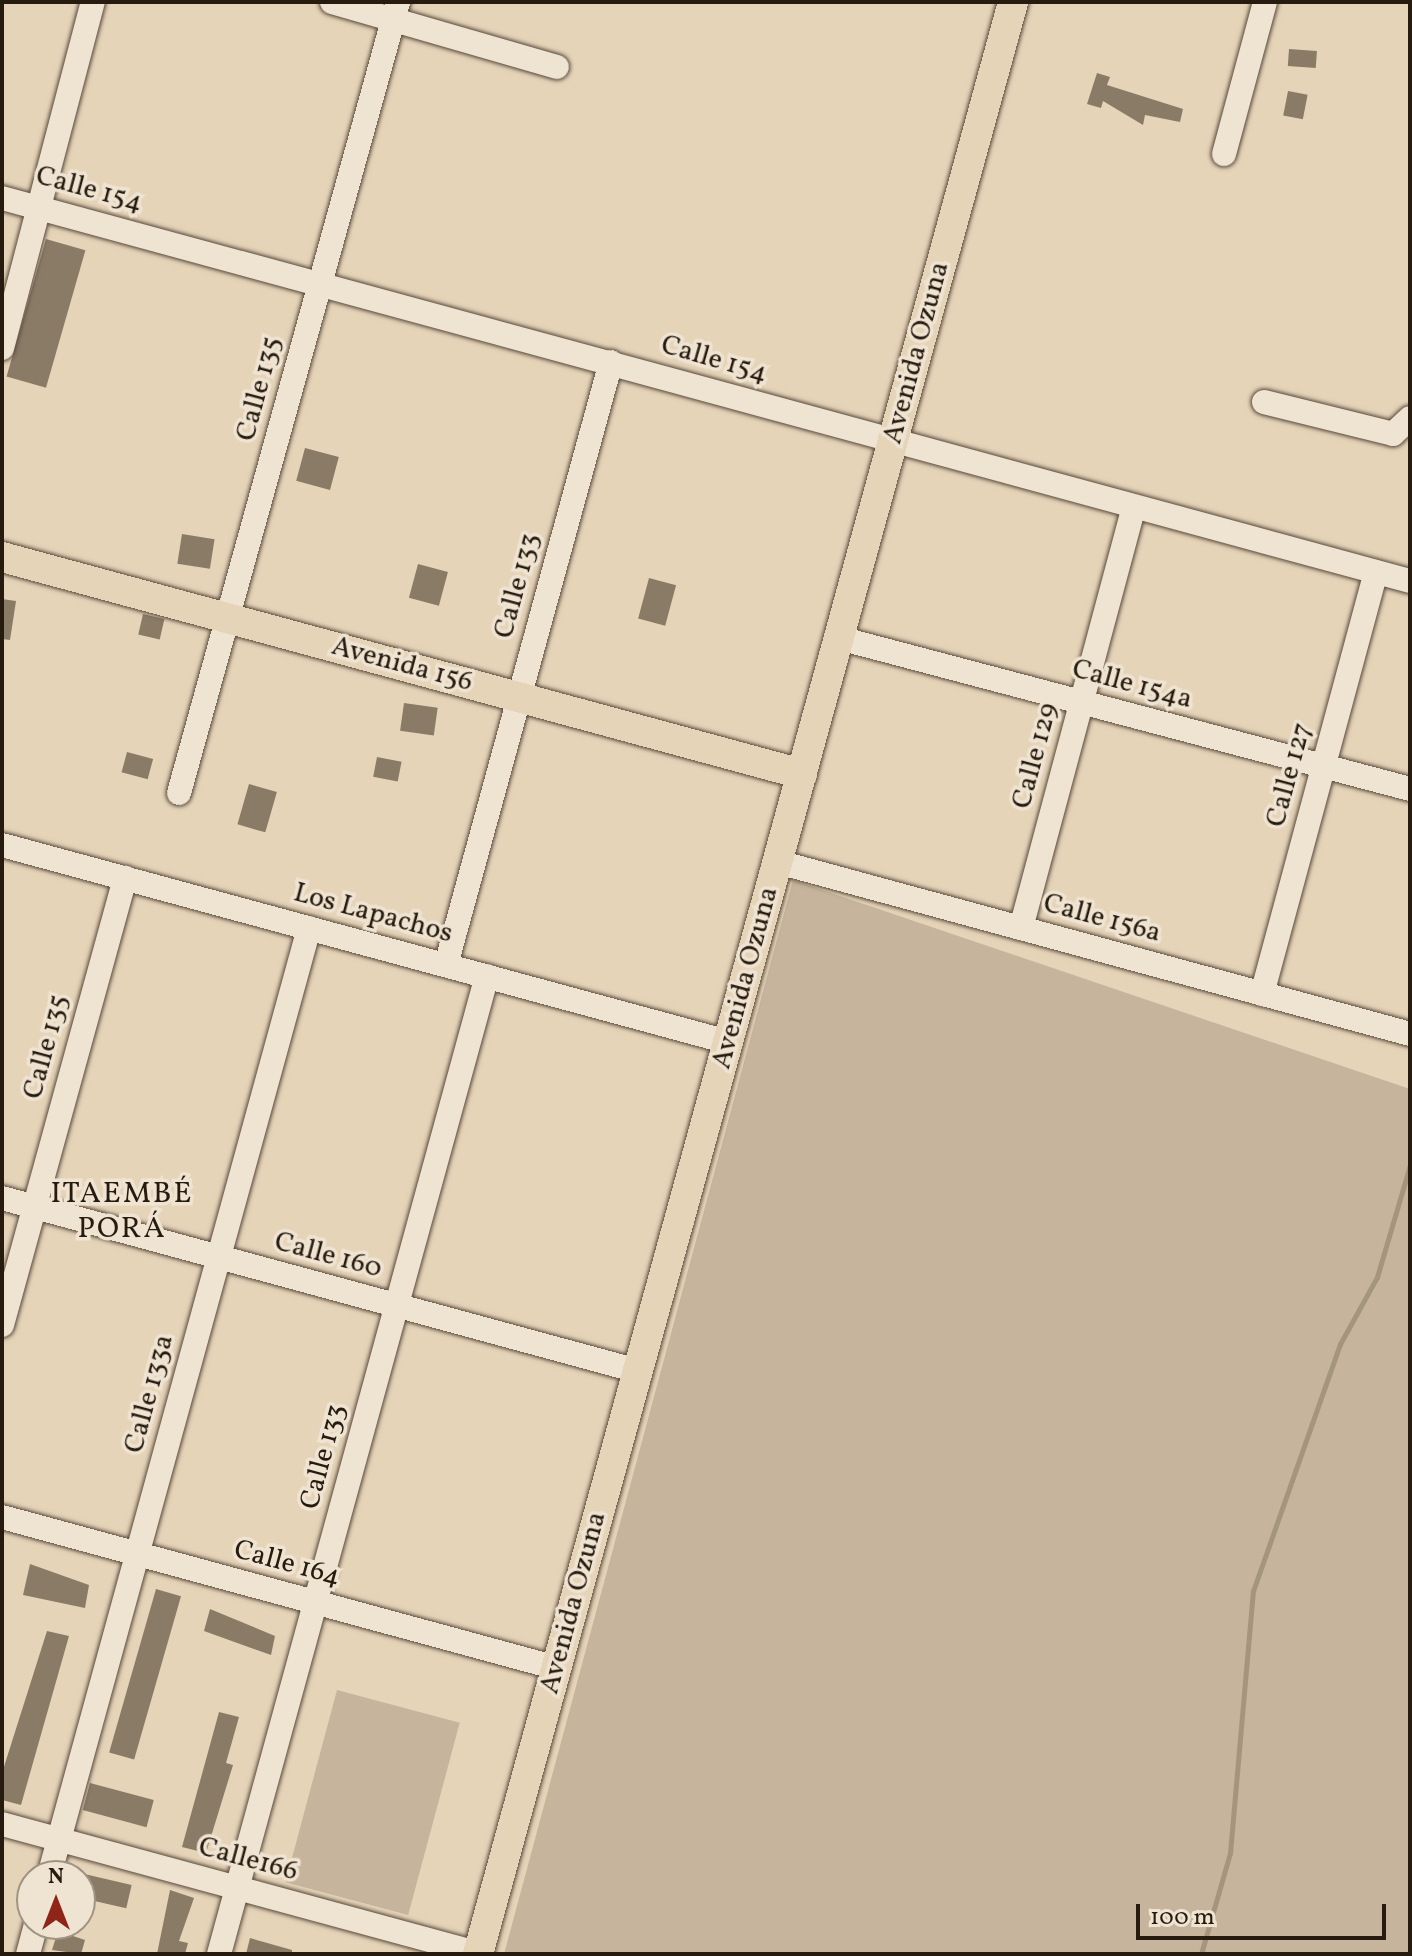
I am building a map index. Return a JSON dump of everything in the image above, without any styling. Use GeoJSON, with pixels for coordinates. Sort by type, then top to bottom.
{"type":"FeatureCollection","features":[{"type":"Feature","properties":{"kind":"main road","name":"Avenida Ozuna"},"geometry":{"type":"LineString","coordinates":[[478,1954],[1013,2]]}},
{"type":"Feature","properties":{"kind":"main road","name":"Avenida 156"},"geometry":{"type":"LineString","coordinates":[[2,557],[802,774]]}},
{"type":"Feature","properties":{"kind":"street"},"geometry":{"type":"LineString","coordinates":[[2,348],[93,2]]}},
{"type":"Feature","properties":{"kind":"street"},"geometry":{"type":"LineString","coordinates":[[332,2],[396,10],[557,67]]}},
{"type":"Feature","properties":{"kind":"street"},"geometry":{"type":"LineString","coordinates":[[1224,154],[1265,2]]}},
{"type":"Feature","properties":{"kind":"street","name":"Calle 135"},"geometry":{"type":"LineString","coordinates":[[179,793],[396,10]]}},
{"type":"Feature","properties":{"kind":"street","name":"Calle 154"},"geometry":{"type":"LineString","coordinates":[[2,198],[611,362],[893,443],[1410,581]]}},
{"type":"Feature","properties":{"kind":"street","name":"Calle 133"},"geometry":{"type":"LineString","coordinates":[[446,965],[611,362]]}},
{"type":"Feature","properties":{"kind":"street"},"geometry":{"type":"LineString","coordinates":[[1264,402],[1393,434],[1410,418]]}},
{"type":"Feature","properties":{"kind":"street","name":"Calle 129"},"geometry":{"type":"LineString","coordinates":[[1021,928],[1134,507]]}},
{"type":"Feature","properties":{"kind":"street","name":"Calle 127"},"geometry":{"type":"LineString","coordinates":[[1262,994],[1376,572]]}},
{"type":"Feature","properties":{"kind":"street","name":"Calle 154a"},"geometry":{"type":"LineString","coordinates":[[839,638],[1410,789]]}},
{"type":"Feature","properties":{"kind":"street","name":"Los Lapachos"},"geometry":{"type":"LineString","coordinates":[[2,845],[728,1042]]}},
{"type":"Feature","properties":{"kind":"street","name":"Calle 156a"},"geometry":{"type":"LineString","coordinates":[[778,862],[1410,1034]]}},
{"type":"Feature","properties":{"kind":"street","name":"Calle 135"},"geometry":{"type":"LineString","coordinates":[[2,1325],[125,878]]}},
{"type":"Feature","properties":{"kind":"street","name":"Calle 133a"},"geometry":{"type":"LineString","coordinates":[[53,1860],[309,928]]}},
{"type":"Feature","properties":{"kind":"street","name":"Calle 133"},"geometry":{"type":"LineString","coordinates":[[219,1954],[487,976]]}},
{"type":"Feature","properties":{"kind":"street","name":"Calle 160"},"geometry":{"type":"LineString","coordinates":[[2,1198],[638,1371]]}},
{"type":"Feature","properties":{"kind":"street","name":"Calle 164"},"geometry":{"type":"LineString","coordinates":[[2,1517],[557,1668]]}},
{"type":"Feature","properties":{"kind":"street","name":"Calle166"},"geometry":{"type":"LineString","coordinates":[[2,1824],[478,1954]]}},
{"type":"Feature","properties":{"kind":"shaded area"},"geometry":{"type":"Polygon","coordinates":[[[793,880],[1410,1089],[1410,1954],[504,1954],[793,880]]]}},
{"type":"Feature","properties":{"kind":"shaded area"},"geometry":{"type":"Polygon","coordinates":[[[337,1690],[460,1723],[408,1915],[285,1882],[337,1690]]]}},
{"type":"Feature","properties":{"kind":"building"},"geometry":{"type":"Polygon","coordinates":[[[1289,49],[1317,51],[1316,68],[1288,66],[1289,49]]]}},
{"type":"Feature","properties":{"kind":"building"},"geometry":{"type":"Polygon","coordinates":[[[1097,73],[1110,77],[1107,85],[1183,109],[1180,122],[1145,115],[1143,125],[1103,101],[1101,108],[1087,104],[1097,73]]]}},
{"type":"Feature","properties":{"kind":"building"},"geometry":{"type":"Polygon","coordinates":[[[1288,91],[1308,95],[1303,119],[1283,116],[1288,91]]]}},
{"type":"Feature","properties":{"kind":"building"},"geometry":{"type":"Polygon","coordinates":[[[46,239],[85,250],[46,388],[7,376],[46,239]]]}},
{"type":"Feature","properties":{"kind":"building"},"geometry":{"type":"Polygon","coordinates":[[[305,448],[339,457],[330,490],[296,481],[305,448]]]}},
{"type":"Feature","properties":{"kind":"building"},"geometry":{"type":"Polygon","coordinates":[[[182,534],[215,539],[210,569],[177,564],[182,534]]]}},
{"type":"Feature","properties":{"kind":"building"},"geometry":{"type":"Polygon","coordinates":[[[418,564],[448,572],[439,606],[409,598],[418,564]]]}},
{"type":"Feature","properties":{"kind":"building"},"geometry":{"type":"Polygon","coordinates":[[[649,578],[676,585],[665,626],[638,619],[649,578]]]}},
{"type":"Feature","properties":{"kind":"building"},"geometry":{"type":"Polygon","coordinates":[[[2,599],[16,601],[10,640],[2,639],[2,599]]]}},
{"type":"Feature","properties":{"kind":"building"},"geometry":{"type":"Polygon","coordinates":[[[143,614],[164,619],[160,639],[138,634],[143,614]]]}},
{"type":"Feature","properties":{"kind":"building"},"geometry":{"type":"Polygon","coordinates":[[[404,703],[438,708],[434,735],[400,731],[404,703]]]}},
{"type":"Feature","properties":{"kind":"building"},"geometry":{"type":"Polygon","coordinates":[[[127,752],[153,759],[148,779],[122,772],[127,752]]]}},
{"type":"Feature","properties":{"kind":"building"},"geometry":{"type":"Polygon","coordinates":[[[377,757],[402,762],[398,781],[373,777],[377,757]]]}},
{"type":"Feature","properties":{"kind":"building"},"geometry":{"type":"Polygon","coordinates":[[[249,784],[277,792],[265,832],[237,824],[249,784]]]}},
{"type":"Feature","properties":{"kind":"building"},"geometry":{"type":"Polygon","coordinates":[[[30,1564],[89,1585],[85,1608],[23,1595],[30,1564]]]}},
{"type":"Feature","properties":{"kind":"building"},"geometry":{"type":"Polygon","coordinates":[[[156,1589],[181,1596],[134,1760],[109,1752],[156,1589]]]}},
{"type":"Feature","properties":{"kind":"building"},"geometry":{"type":"Polygon","coordinates":[[[210,1609],[275,1636],[271,1655],[204,1631],[210,1609]]]}},
{"type":"Feature","properties":{"kind":"building"},"geometry":{"type":"Polygon","coordinates":[[[47,1631],[69,1636],[21,1805],[2,1800],[2,1773],[47,1631]]]}},
{"type":"Feature","properties":{"kind":"building"},"geometry":{"type":"Polygon","coordinates":[[[219,1712],[239,1717],[226,1763],[233,1765],[206,1853],[182,1847],[219,1712]]]}},
{"type":"Feature","properties":{"kind":"building"},"geometry":{"type":"Polygon","coordinates":[[[90,1783],[154,1800],[147,1827],[83,1810],[90,1783]]]}},
{"type":"Feature","properties":{"kind":"building"},"geometry":{"type":"Polygon","coordinates":[[[96,1877],[132,1885],[126,1908],[96,1901],[96,1877]]]}},
{"type":"Feature","properties":{"kind":"building"},"geometry":{"type":"Polygon","coordinates":[[[170,1890],[194,1898],[179,1941],[188,1943],[185,1954],[157,1954],[170,1890]]]}},
{"type":"Feature","properties":{"kind":"building"},"geometry":{"type":"Polygon","coordinates":[[[250,1938],[292,1950],[292,1954],[246,1954],[250,1938]]]}},
{"type":"Feature","properties":{"kind":"building"},"geometry":{"type":"Polygon","coordinates":[[[55,1940],[85,1940],[81,1954],[52,1950],[55,1940]]]}},
{"type":"Feature","properties":{"kind":"waterway"},"geometry":{"type":"LineString","coordinates":[[1201,1954],[1230,1853],[1253,1591],[1340,1344],[1377,1277],[1410,1165]]}},
{"type":"Feature","properties":{"kind":"district","name":"ITAEMBÉ PORÁ"},"geometry":{"type":"Point","coordinates":[122,1211]}}]}
